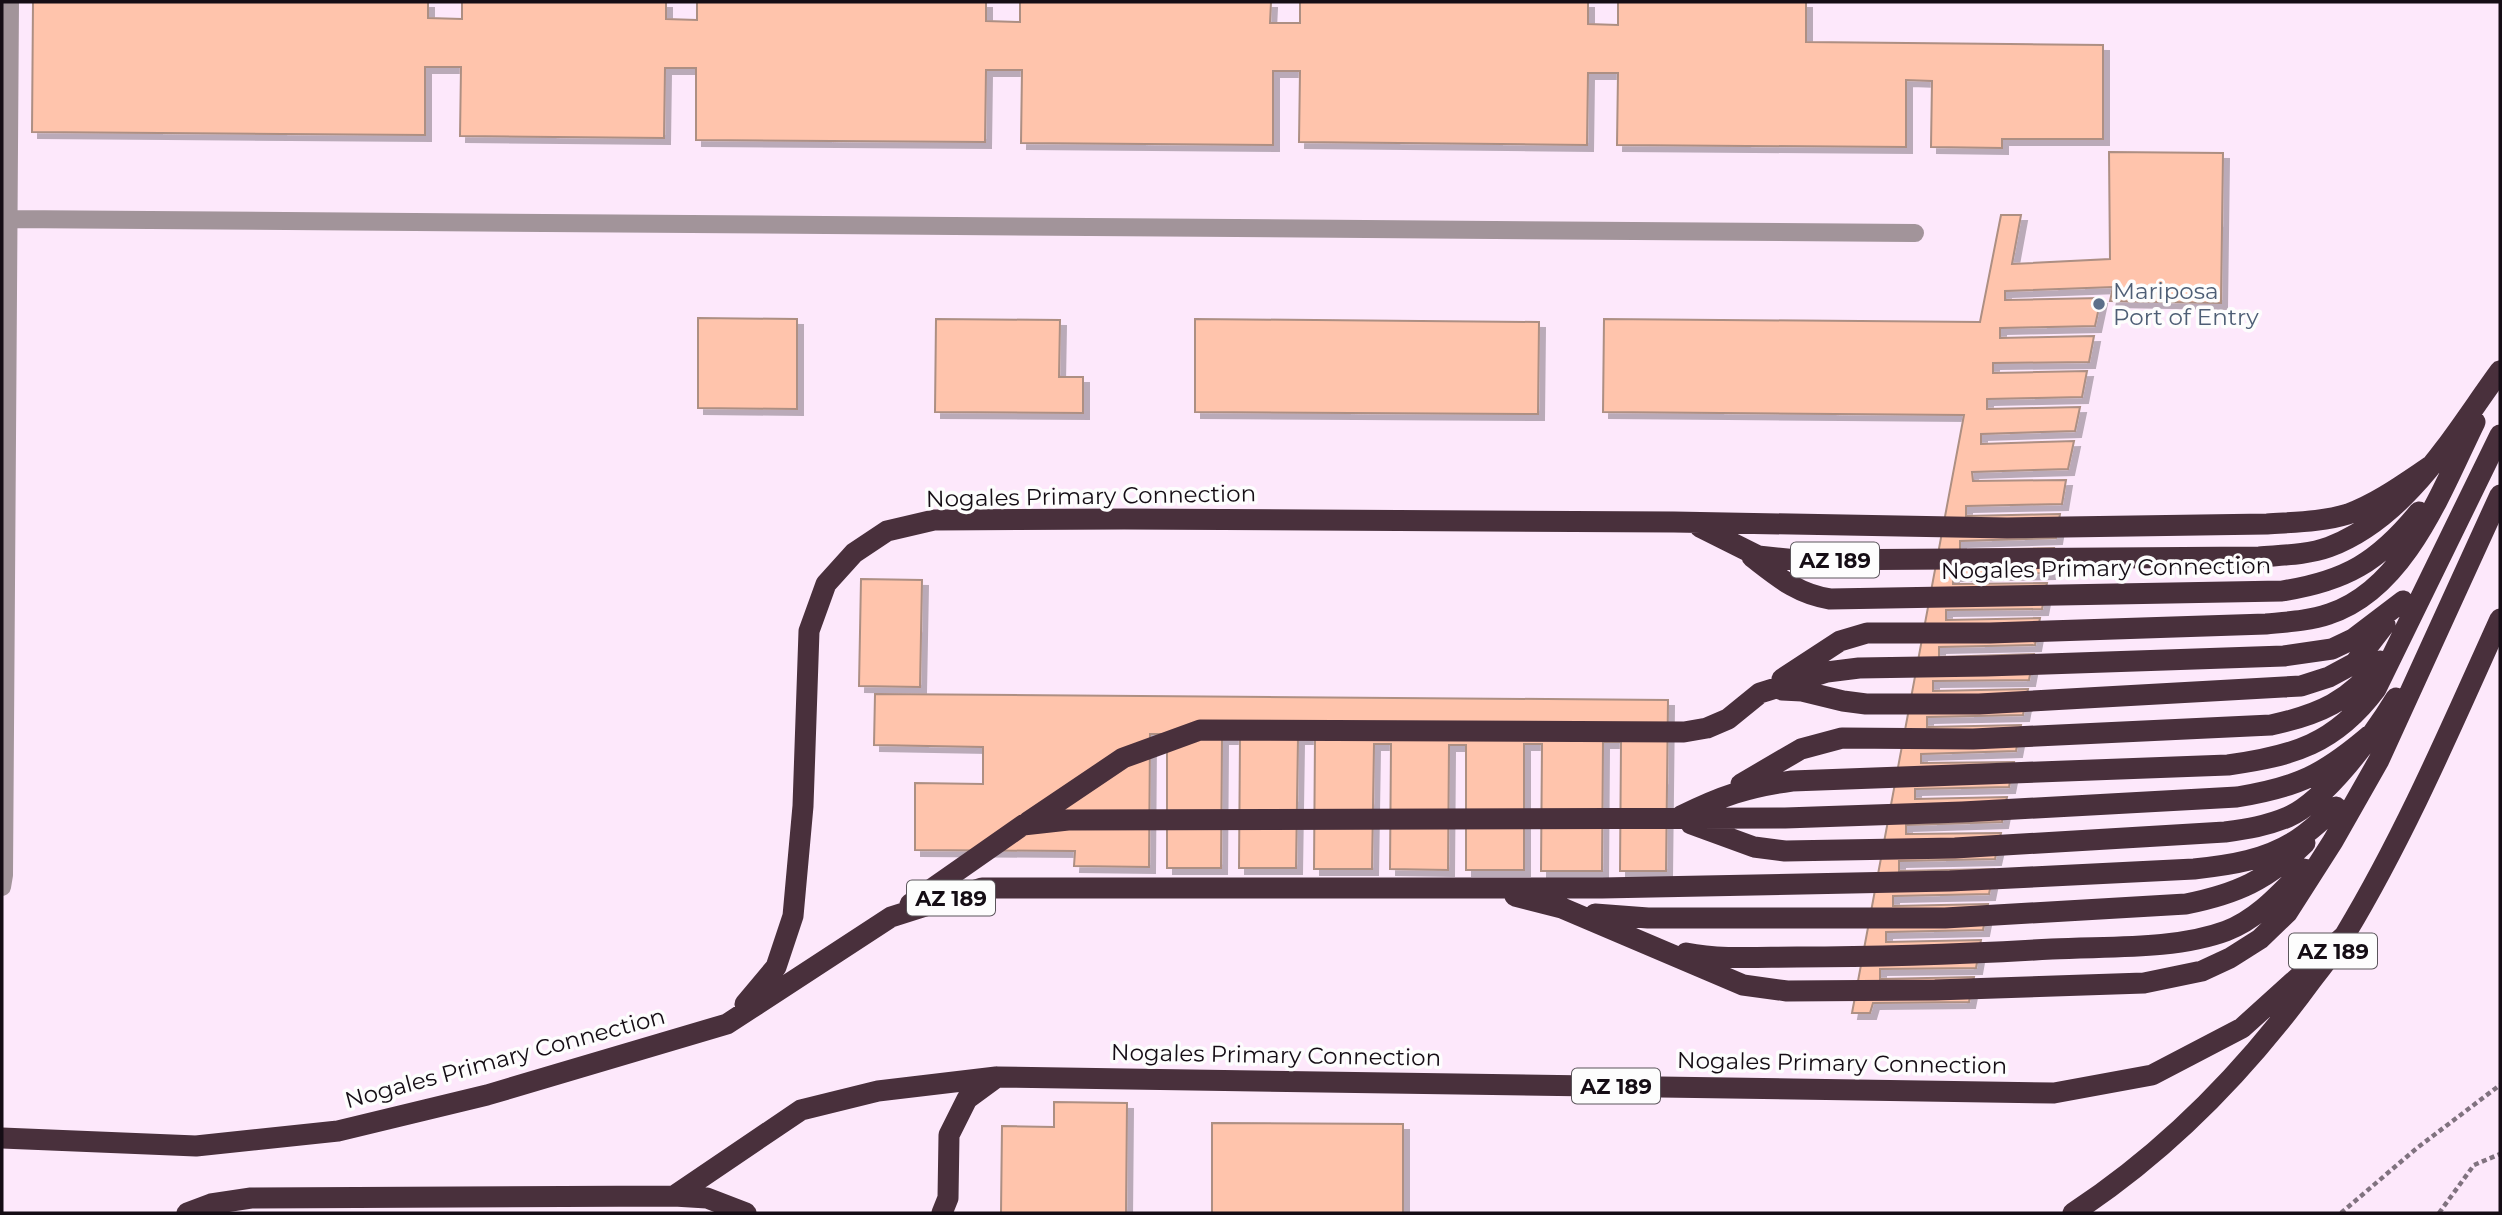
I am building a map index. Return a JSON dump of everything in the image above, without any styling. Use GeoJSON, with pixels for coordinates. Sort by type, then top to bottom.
{"type":"FeatureCollection","features":[{"type":"Feature","properties":{"kind":"highway","name":"Nogales Primary Connection"},"geometry":{"type":"LineString","coordinates":[[1736,545],[1795,589],[1810,596],[1830,599],[2282,591],[2318,586],[2353,571],[2376,557],[2401,534],[2500,371]]}},
{"type":"Feature","properties":{"kind":"highway","name":"Nogales Primary Connection"},"geometry":{"type":"LineString","coordinates":[[1676,819],[1801,749],[1842,738],[1973,739],[2271,725],[2308,717],[2337,703],[2368,677],[2476,487],[2500,435]]}},
{"type":"Feature","properties":{"kind":"highway","name":"Nogales Primary Connection"},"geometry":{"type":"LineString","coordinates":[[727,1024],[776,967],[793,916],[803,806],[809,631],[825,584],[854,553],[887,531],[934,520],[1674,522],[2007,528],[2308,521],[2346,515],[2441,469]]}},
{"type":"Feature","properties":{"kind":"highway","name":"Nogales Primary Connection"},"geometry":{"type":"LineString","coordinates":[[1674,522],[1699,527],[1758,556],[1797,560],[2232,558],[2294,554],[2327,548],[2359,534],[2441,469]]}},
{"type":"Feature","properties":{"kind":"highway","name":"Nogales Primary Connection"},"geometry":{"type":"LineString","coordinates":[[2,1138],[196,1146],[338,1131],[487,1095],[727,1024],[891,917],[1123,758],[1200,730],[1685,732],[1707,728],[1728,719],[1760,693],[1840,641],[1867,633],[1990,633],[2266,624],[2329,614],[2357,601],[2384,580],[2416,539],[2441,469]]}},
{"type":"Feature","properties":{"kind":"highway","name":"Nogales Primary Connection"},"geometry":{"type":"LineString","coordinates":[[1562,908],[1743,985],[1787,991],[1935,990],[2144,983],[2202,971],[2230,958],[2260,939],[2287,913],[2333,841],[2379,760],[2500,495]]}},
{"type":"Feature","properties":{"kind":"highway","name":"Nogales Primary Connection"},"geometry":{"type":"LineString","coordinates":[[1760,693],[1786,689],[1866,704],[1979,704],[2301,686],[2329,677],[2355,663],[2408,607]]}},
{"type":"Feature","properties":{"kind":"highway","name":"Nogales Primary Connection"},"geometry":{"type":"LineString","coordinates":[[1760,693],[1827,672],[1858,668],[1986,666],[2308,653],[2332,649],[2408,607]]}},
{"type":"Feature","properties":{"kind":"highway","name":"Nogales Primary Connection"},"geometry":{"type":"LineString","coordinates":[[1718,797],[1757,786],[1792,781],[2228,765],[2266,760],[2315,742],[2337,730],[2358,713],[2376,689],[2408,607]]}},
{"type":"Feature","properties":{"kind":"highway","name":"Nogales Primary Connection"},"geometry":{"type":"LineString","coordinates":[[1676,819],[1754,847],[1785,851],[1955,848],[2258,828],[2290,816],[2315,798],[2345,768],[2390,708],[2447,612]]}},
{"type":"Feature","properties":{"kind":"highway","name":"Nogales Primary Connection"},"geometry":{"type":"LineString","coordinates":[[2073,1213],[2104,1193],[2194,1117],[2275,1031],[2344,936],[2402,833],[2500,619]]}},
{"type":"Feature","properties":{"kind":"highway","name":"Nogales Primary Connection"},"geometry":{"type":"LineString","coordinates":[[1023,825],[1068,820],[1785,818],[1962,812],[2238,797],[2271,791],[2306,780],[2338,762],[2370,735]]}},
{"type":"Feature","properties":{"kind":"highway","name":"Nogales Primary Connection"},"geometry":{"type":"LineString","coordinates":[[1458,887],[1524,897],[1605,916],[1648,918],[1931,918],[2186,904],[2219,897],[2252,884],[2284,864],[2379,760]]}},
{"type":"Feature","properties":{"kind":"highway","name":"Nogales Primary Connection"},"geometry":{"type":"LineString","coordinates":[[891,917],[982,888],[1602,888],[1950,881],[2194,869],[2233,865],[2267,856],[2299,839],[2336,807]]}},
{"type":"Feature","properties":{"kind":"highway","name":"Nogales Primary Connection"},"geometry":{"type":"LineString","coordinates":[[1643,941],[1699,956],[1847,957],[1940,955],[2179,941],[2227,931],[2250,919],[2333,841]]}},
{"type":"Feature","properties":{"kind":"highway","name":"Nogales Primary Connection"},"geometry":{"type":"LineString","coordinates":[[674,1196],[801,1110],[878,1091],[998,1077],[2054,1093],[2152,1075],[2242,1028],[2344,936]]}},
{"type":"Feature","properties":{"kind":"highway"},"geometry":{"type":"LineString","coordinates":[[942,1213],[948,1198],[949,1135],[967,1099],[998,1077]]}},
{"type":"Feature","properties":{"kind":"highway"},"geometry":{"type":"LineString","coordinates":[[187,1213],[211,1204],[251,1198],[674,1196],[707,1198],[746,1213]]}},
{"type":"Feature","properties":{"kind":"lane"},"geometry":{"type":"LineString","coordinates":[[2,887],[10,2]]}},
{"type":"Feature","properties":{"kind":"lane"},"geometry":{"type":"LineString","coordinates":[[8,219],[1915,233]]}},
{"type":"Feature","properties":{"kind":"path"},"geometry":{"type":"LineString","coordinates":[[2341,1213],[2417,1148],[2500,1085]]}},
{"type":"Feature","properties":{"kind":"path"},"geometry":{"type":"LineString","coordinates":[[2439,1213],[2474,1165],[2500,1154]]}},
{"type":"Feature","properties":{"kind":"building"},"geometry":{"type":"Polygon","coordinates":[[[33,2],[428,2],[428,18],[462,19],[462,2],[666,2],[666,19],[697,20],[697,2],[986,2],[986,21],[1020,22],[1020,2],[1271,2],[1270,23],[1300,23],[1300,2],[1588,2],[1588,24],[1618,25],[1618,2],[1806,2],[1806,42],[2103,45],[2103,139],[2002,139],[2002,148],[1931,147],[1932,81],[1906,80],[1906,147],[1617,145],[1618,73],[1588,73],[1587,145],[1299,142],[1300,71],[1273,71],[1273,145],[1021,143],[1022,70],[986,70],[985,142],[696,140],[696,68],[665,68],[664,138],[460,136],[461,67],[425,67],[425,135],[32,132],[33,2]]]}},
{"type":"Feature","properties":{"kind":"building"},"geometry":{"type":"Polygon","coordinates":[[[2109,152],[2223,153],[2221,303],[2110,301],[2113,287],[2005,291],[2005,300],[2101,298],[2095,326],[2000,328],[2000,338],[2094,336],[2089,362],[1993,363],[1993,373],[2087,371],[2082,397],[1987,399],[1987,409],[2080,407],[2075,431],[1981,434],[1981,444],[2074,441],[2068,469],[1972,472],[1973,481],[2066,480],[2062,504],[1966,506],[1966,516],[2060,514],[2056,538],[1960,541],[1960,550],[2054,548],[2049,573],[1953,575],[1953,584],[2047,583],[2042,609],[1946,610],[1946,620],[2040,618],[2035,645],[1939,647],[1939,657],[2034,654],[2029,680],[1933,681],[1933,691],[2028,689],[2023,715],[1927,717],[1927,727],[2021,725],[2016,751],[1921,754],[1921,763],[2014,762],[2009,787],[1915,789],[1915,799],[2007,797],[2002,822],[1906,825],[1906,834],[2001,833],[1995,859],[1899,861],[1899,871],[1994,869],[1989,894],[1893,896],[1893,906],[1988,904],[1983,930],[1886,932],[1886,942],[1981,940],[1976,968],[1880,969],[1880,979],[1974,977],[1969,1002],[1873,1003],[1870,1013],[1852,1013],[1964,415],[1603,412],[1604,319],[1980,322],[2001,215],[2021,215],[2012,264],[2110,259],[2109,152]]]}},
{"type":"Feature","properties":{"kind":"building"},"geometry":{"type":"Polygon","coordinates":[[[698,318],[797,319],[797,409],[698,408],[698,318]]]}},
{"type":"Feature","properties":{"kind":"building"},"geometry":{"type":"Polygon","coordinates":[[[936,319],[1060,320],[1059,377],[1083,377],[1083,413],[935,412],[936,319]]]}},
{"type":"Feature","properties":{"kind":"building"},"geometry":{"type":"Polygon","coordinates":[[[1195,319],[1539,322],[1538,414],[1195,412],[1195,319]]]}},
{"type":"Feature","properties":{"kind":"building"},"geometry":{"type":"Polygon","coordinates":[[[861,579],[922,580],[920,687],[859,686],[861,579]]]}},
{"type":"Feature","properties":{"kind":"building"},"geometry":{"type":"Polygon","coordinates":[[[875,694],[1668,700],[1666,871],[1620,871],[1621,742],[1603,742],[1602,871],[1541,871],[1542,744],[1524,744],[1524,870],[1466,870],[1466,745],[1449,745],[1448,870],[1390,869],[1391,744],[1374,744],[1372,869],[1314,869],[1315,738],[1298,738],[1296,868],[1239,868],[1240,738],[1222,738],[1221,868],[1167,868],[1167,734],[1150,734],[1149,867],[1074,866],[1075,851],[915,850],[915,783],[983,784],[983,747],[874,745],[875,694]]]}},
{"type":"Feature","properties":{"kind":"building"},"geometry":{"type":"Polygon","coordinates":[[[1054,1102],[1127,1103],[1126,1213],[1001,1213],[1002,1126],[1054,1127],[1054,1102]]]}},
{"type":"Feature","properties":{"kind":"building"},"geometry":{"type":"Polygon","coordinates":[[[1212,1123],[1403,1124],[1403,1213],[1212,1213],[1212,1123]]]}},
{"type":"Feature","properties":{"kind":"place","name":"Mariposa Port of Entry"},"geometry":{"type":"Point","coordinates":[2099,304]}}]}
